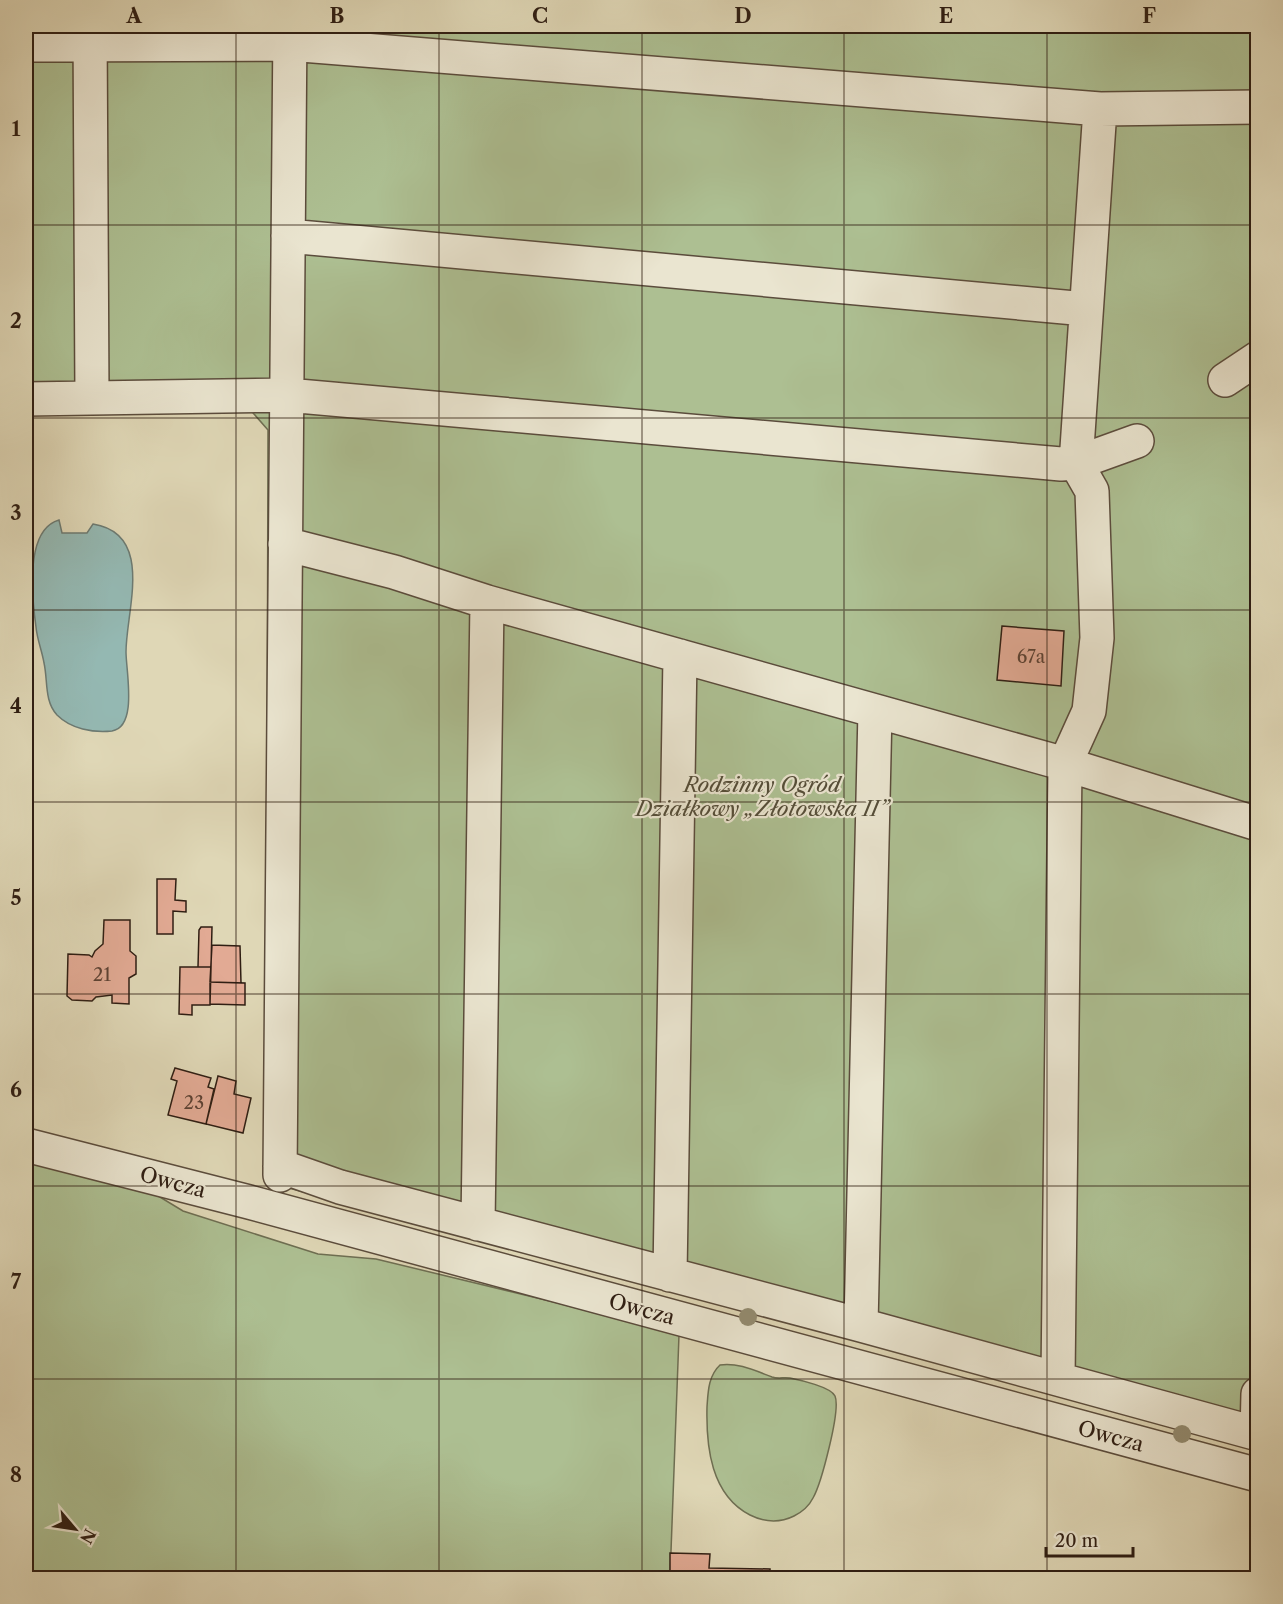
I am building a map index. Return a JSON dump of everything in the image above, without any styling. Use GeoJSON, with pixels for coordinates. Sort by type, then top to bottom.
{"type":"FeatureCollection","features":[{"type":"Feature","properties":{"kind":"street"},"geometry":{"type":"LineString","coordinates":[[90,35],[92,397]]}},
{"type":"Feature","properties":{"kind":"street"},"geometry":{"type":"LineString","coordinates":[[26,45],[90,35],[290,35],[1100,110],[1257,107]]}},
{"type":"Feature","properties":{"kind":"street"},"geometry":{"type":"LineString","coordinates":[[290,35],[280,1171],[861,1325],[1257,1434],[1257,1394]]}},
{"type":"Feature","properties":{"kind":"street"},"geometry":{"type":"LineString","coordinates":[[1058,1379],[1065,764],[1089,711],[1097,638],[1092,491],[1076,463],[1100,110]]}},
{"type":"Feature","properties":{"kind":"street"},"geometry":{"type":"LineString","coordinates":[[288,236],[1086,309]]}},
{"type":"Feature","properties":{"kind":"street"},"geometry":{"type":"LineString","coordinates":[[1225,380],[1257,358]]}},
{"type":"Feature","properties":{"kind":"street"},"geometry":{"type":"LineString","coordinates":[[26,399],[287,396],[1061,464],[1076,463],[1137,441]]}},
{"type":"Feature","properties":{"kind":"street"},"geometry":{"type":"LineString","coordinates":[[285,544],[394,572],[488,602],[1065,764],[1257,824]]}},
{"type":"Feature","properties":{"kind":"street"},"geometry":{"type":"LineString","coordinates":[[478,1224],[488,602]]}},
{"type":"Feature","properties":{"kind":"street"},"geometry":{"type":"LineString","coordinates":[[670,1275],[680,656]]}},
{"type":"Feature","properties":{"kind":"street"},"geometry":{"type":"LineString","coordinates":[[861,1325],[875,711]]}},
{"type":"Feature","properties":{"kind":"street","name":"Owcza"},"geometry":{"type":"LineString","coordinates":[[26,1145],[256,1204],[1257,1475]]}},
{"type":"Feature","properties":{"kind":"green space","name":"Rodzinny Ogród Działkowy „Złotowska II”"},"geometry":{"type":"Polygon","coordinates":[[[26,26],[1257,26],[1257,1448],[289,1188],[266,1170],[268,430],[247,406],[26,410],[26,26]]]}},
{"type":"Feature","properties":{"kind":"green space"},"geometry":{"type":"Polygon","coordinates":[[[26,1162],[155,1194],[183,1211],[318,1254],[376,1259],[679,1335],[670,1578],[26,1578],[26,1162]]]}},
{"type":"Feature","properties":{"kind":"green space"},"geometry":{"type":"Polygon","coordinates":[[[720,1365],[740,1366],[774,1378],[790,1378],[808,1382],[828,1390],[835,1396],[833,1431],[821,1478],[809,1504],[794,1516],[772,1521],[750,1515],[737,1506],[719,1483],[710,1453],[707,1407],[711,1379],[720,1365]]]}},
{"type":"Feature","properties":{"kind":"water"},"geometry":{"type":"Polygon","coordinates":[[[59,520],[62,533],[87,533],[93,524],[112,531],[124,542],[131,558],[132,596],[126,652],[128,709],[120,727],[112,731],[90,731],[69,724],[57,715],[48,697],[34,614],[33,566],[40,537],[48,526],[59,520]]]}},
{"type":"Feature","properties":{"kind":"building"},"geometry":{"type":"Polygon","coordinates":[[[1002,626],[1064,631],[1061,686],[997,680],[1002,626]]]}},
{"type":"Feature","properties":{"kind":"building"},"geometry":{"type":"Polygon","coordinates":[[[157,879],[176,879],[175,900],[186,901],[186,912],[173,911],[173,934],[157,934],[157,879]]]}},
{"type":"Feature","properties":{"kind":"building"},"geometry":{"type":"Polygon","coordinates":[[[104,920],[130,920],[130,951],[136,956],[136,974],[129,978],[129,1004],[112,1003],[112,995],[96,997],[92,1001],[72,1000],[67,996],[68,954],[92,957],[103,944],[104,920]]]}},
{"type":"Feature","properties":{"kind":"building"},"geometry":{"type":"Polygon","coordinates":[[[201,927],[212,927],[211,967],[198,967],[201,927]]]}},
{"type":"Feature","properties":{"kind":"building"},"geometry":{"type":"Polygon","coordinates":[[[212,945],[240,946],[241,983],[210,982],[212,945]]]}},
{"type":"Feature","properties":{"kind":"building"},"geometry":{"type":"Polygon","coordinates":[[[180,967],[211,967],[210,1005],[192,1005],[192,1015],[179,1014],[180,967]]]}},
{"type":"Feature","properties":{"kind":"building"},"geometry":{"type":"Polygon","coordinates":[[[210,982],[245,983],[245,1005],[210,1004],[210,982]]]}},
{"type":"Feature","properties":{"kind":"building"},"geometry":{"type":"Polygon","coordinates":[[[175,1068],[211,1078],[208,1087],[214,1089],[206,1124],[168,1115],[177,1081],[171,1079],[175,1068]]]}},
{"type":"Feature","properties":{"kind":"building"},"geometry":{"type":"Polygon","coordinates":[[[218,1076],[236,1081],[234,1094],[251,1098],[243,1133],[206,1124],[218,1076]]]}},
{"type":"Feature","properties":{"kind":"building"},"geometry":{"type":"Polygon","coordinates":[[[670,1553],[710,1554],[709,1568],[770,1569],[770,1578],[670,1578],[670,1553]]]}}]}
